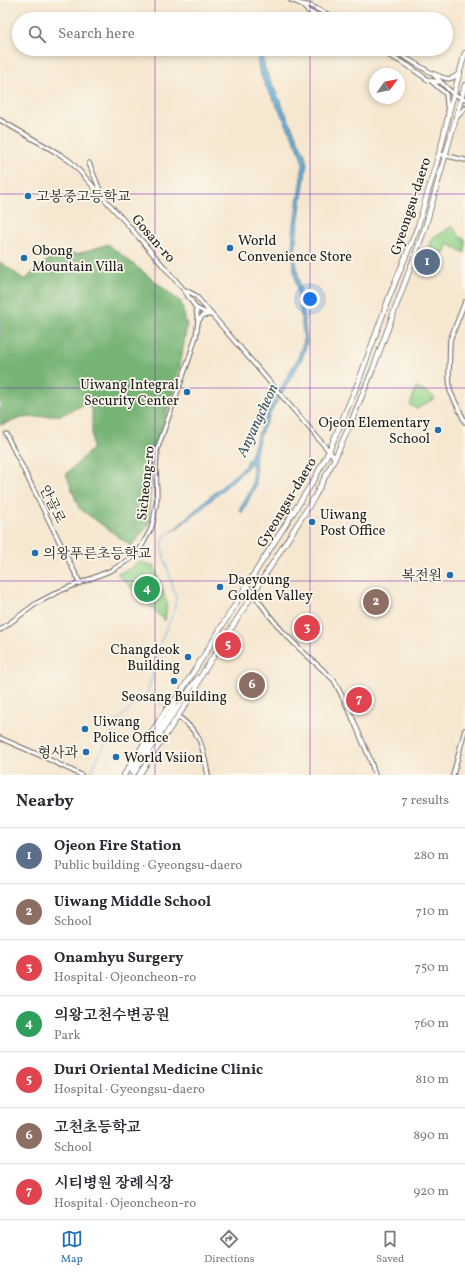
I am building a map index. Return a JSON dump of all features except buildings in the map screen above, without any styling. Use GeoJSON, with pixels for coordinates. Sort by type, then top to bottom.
{"type":"FeatureCollection","features":[{"type":"Feature","properties":{"kind":"main road","name":"Gyeongsu-daero"},"geometry":{"type":"LineString","coordinates":[[128,773],[168,707],[179,695],[314,480],[329,451],[358,383],[390,295],[418,226],[439,154],[453,94],[465,53]]}},
{"type":"Feature","properties":{"kind":"main road","name":"Gyeongsu-daero"},"geometry":{"type":"LineString","coordinates":[[139,775],[196,689],[201,676],[252,593],[310,504],[335,458],[373,369],[425,228],[445,155],[463,99],[465,85]]}},
{"type":"Feature","properties":{"kind":"main road"},"geometry":{"type":"LineString","coordinates":[[128,773],[201,676]]}},
{"type":"Feature","properties":{"kind":"street"},"geometry":{"type":"LineString","coordinates":[[291,0],[311,6],[323,12]]}},
{"type":"Feature","properties":{"kind":"street"},"geometry":{"type":"LineString","coordinates":[[301,4],[310,12]]}},
{"type":"Feature","properties":{"kind":"street"},"geometry":{"type":"LineString","coordinates":[[389,56],[428,80],[446,94],[448,115]]}},
{"type":"Feature","properties":{"kind":"street"},"geometry":{"type":"LineString","coordinates":[[402,56],[432,74],[449,80],[456,76],[460,71]]}},
{"type":"Feature","properties":{"kind":"street"},"geometry":{"type":"LineString","coordinates":[[432,74],[453,94],[463,99]]}},
{"type":"Feature","properties":{"kind":"street"},"geometry":{"type":"LineString","coordinates":[[428,80],[440,82]]}},
{"type":"Feature","properties":{"kind":"street"},"geometry":{"type":"LineString","coordinates":[[456,118],[465,108]]}},
{"type":"Feature","properties":{"kind":"street","name":"Gosan-ro"},"geometry":{"type":"LineString","coordinates":[[0,120],[68,160],[102,196],[184,290],[196,308]]}},
{"type":"Feature","properties":{"kind":"street"},"geometry":{"type":"LineString","coordinates":[[439,154],[465,160]]}},
{"type":"Feature","properties":{"kind":"street"},"geometry":{"type":"LineString","coordinates":[[89,163],[102,196]]}},
{"type":"Feature","properties":{"kind":"street"},"geometry":{"type":"LineString","coordinates":[[184,290],[195,295],[335,458]]}},
{"type":"Feature","properties":{"kind":"street"},"geometry":{"type":"LineString","coordinates":[[465,302],[450,340],[449,374],[450,391],[465,422]]}},
{"type":"Feature","properties":{"kind":"street"},"geometry":{"type":"LineString","coordinates":[[196,308],[213,316]]}},
{"type":"Feature","properties":{"kind":"street","name":"Sicheong-ro"},"geometry":{"type":"LineString","coordinates":[[0,630],[36,603],[60,591],[112,570],[132,558],[138,551],[151,529],[154,518],[157,498],[157,450],[196,336],[198,322],[196,308]]}},
{"type":"Feature","properties":{"kind":"street"},"geometry":{"type":"LineString","coordinates":[[198,322],[201,317],[206,314],[213,316]]}},
{"type":"Feature","properties":{"kind":"street","name":"안골로"},"geometry":{"type":"LineString","coordinates":[[6,434],[80,583]]}},
{"type":"Feature","properties":{"kind":"street"},"geometry":{"type":"LineString","coordinates":[[247,585],[283,632],[334,680],[350,712],[370,759],[375,775]]}},
{"type":"Feature","properties":{"kind":"street"},"geometry":{"type":"LineString","coordinates":[[178,716],[190,725],[198,736],[202,745],[208,775]]}},
{"type":"Feature","properties":{"kind":"street"},"geometry":{"type":"LineString","coordinates":[[453,775],[465,730]]}},
{"type":"Feature","properties":{"kind":"street"},"geometry":{"type":"LineString","coordinates":[[0,738],[81,775]]}},
{"type":"Feature","properties":{"kind":"green space"},"geometry":{"type":"Polygon","coordinates":[[[452,226],[460,237],[465,239],[465,253],[448,244],[444,253],[430,249],[430,242],[433,237],[452,226]]]}},
{"type":"Feature","properties":{"kind":"green space"},"geometry":{"type":"Polygon","coordinates":[[[108,244],[181,302],[187,325],[180,366],[158,439],[150,492],[149,525],[131,546],[79,508],[66,474],[92,449],[92,409],[85,404],[62,415],[22,418],[0,425],[0,262],[25,280],[38,267],[60,252],[77,254],[108,244]]]}},
{"type":"Feature","properties":{"kind":"green space"},"geometry":{"type":"Polygon","coordinates":[[[416,388],[429,393],[435,398],[417,409],[410,405],[416,388]]]}},
{"type":"Feature","properties":{"kind":"green space"},"geometry":{"type":"Polygon","coordinates":[[[138,562],[155,567],[167,604],[165,621],[117,574],[131,568],[138,562]]]}},
{"type":"Feature","properties":{"kind":"water"},"geometry":{"type":"Polygon","coordinates":[[[257,56],[262,56],[265,69],[305,155],[307,164],[295,255],[307,342],[302,359],[270,414],[260,436],[255,456],[256,485],[242,513],[239,510],[247,498],[252,482],[252,462],[199,511],[172,532],[244,467],[251,456],[258,434],[268,412],[298,357],[304,341],[292,257],[293,231],[303,164],[298,148],[266,87],[259,70],[257,56]]]}},
{"type":"Feature","properties":{"kind":"waterway","name":"Anyangcheon"},"geometry":{"type":"LineString","coordinates":[[89,775],[120,718],[147,694],[157,658],[158,648],[174,611],[176,597],[162,545],[165,536],[173,531]]}},
{"type":"Feature","properties":{"kind":"waterway"},"geometry":{"type":"LineString","coordinates":[[147,695],[163,706]]}},
{"type":"Feature","properties":{"kind":"tunnel"},"geometry":{"type":"LineString","coordinates":[[129,775],[132,770]]}},
{"type":"Feature","properties":{"kind":"place","name":"고봉중고등학교"},"geometry":{"type":"Point","coordinates":[28,196]}},
{"type":"Feature","properties":{"kind":"place","name":"World Convenience Store"},"geometry":{"type":"Point","coordinates":[230,248]}},
{"type":"Feature","properties":{"kind":"place","name":"Obong Mountain Villa"},"geometry":{"type":"Point","coordinates":[24,258]}},
{"type":"Feature","properties":{"kind":"place","name":"Ojeon Fire Station"},"geometry":{"type":"Point","coordinates":[427,262]}},
{"type":"Feature","properties":{"kind":"place","name":"Uiwang Integral Security Center"},"geometry":{"type":"Point","coordinates":[187,392]}},
{"type":"Feature","properties":{"kind":"place","name":"Ojeon Elementary School"},"geometry":{"type":"Point","coordinates":[438,430]}},
{"type":"Feature","properties":{"kind":"place","name":"Uiwang Post Office"},"geometry":{"type":"Point","coordinates":[312,522]}},
{"type":"Feature","properties":{"kind":"place","name":"의왕푸른초등학교"},"geometry":{"type":"Point","coordinates":[35,553]}},
{"type":"Feature","properties":{"kind":"place","name":"복전원"},"geometry":{"type":"Point","coordinates":[450,575]}},
{"type":"Feature","properties":{"kind":"place","name":"Daeyoung Golden Valley"},"geometry":{"type":"Point","coordinates":[220,587]}},
{"type":"Feature","properties":{"kind":"place","name":"의왕고천수변공원"},"geometry":{"type":"Point","coordinates":[147,589]}},
{"type":"Feature","properties":{"kind":"place","name":"Uiwang Middle School"},"geometry":{"type":"Point","coordinates":[376,602]}},
{"type":"Feature","properties":{"kind":"place","name":"Onamhyu Surgery"},"geometry":{"type":"Point","coordinates":[307,628]}},
{"type":"Feature","properties":{"kind":"place","name":"Duri Oriental Medicine Clinic"},"geometry":{"type":"Point","coordinates":[228,645]}},
{"type":"Feature","properties":{"kind":"place","name":"Changdeok Building"},"geometry":{"type":"Point","coordinates":[188,657]}},
{"type":"Feature","properties":{"kind":"place","name":"Seosang Building"},"geometry":{"type":"Point","coordinates":[174,681]}},
{"type":"Feature","properties":{"kind":"place","name":"고천초등학교"},"geometry":{"type":"Point","coordinates":[252,685]}},
{"type":"Feature","properties":{"kind":"place","name":"시티병원 장례식장"},"geometry":{"type":"Point","coordinates":[359,700]}},
{"type":"Feature","properties":{"kind":"place","name":"Uiwang Police Office"},"geometry":{"type":"Point","coordinates":[85,729]}},
{"type":"Feature","properties":{"kind":"place","name":"형사과"},"geometry":{"type":"Point","coordinates":[86,752]}},
{"type":"Feature","properties":{"kind":"place","name":"World Vsiion"},"geometry":{"type":"Point","coordinates":[116,757]}}]}
